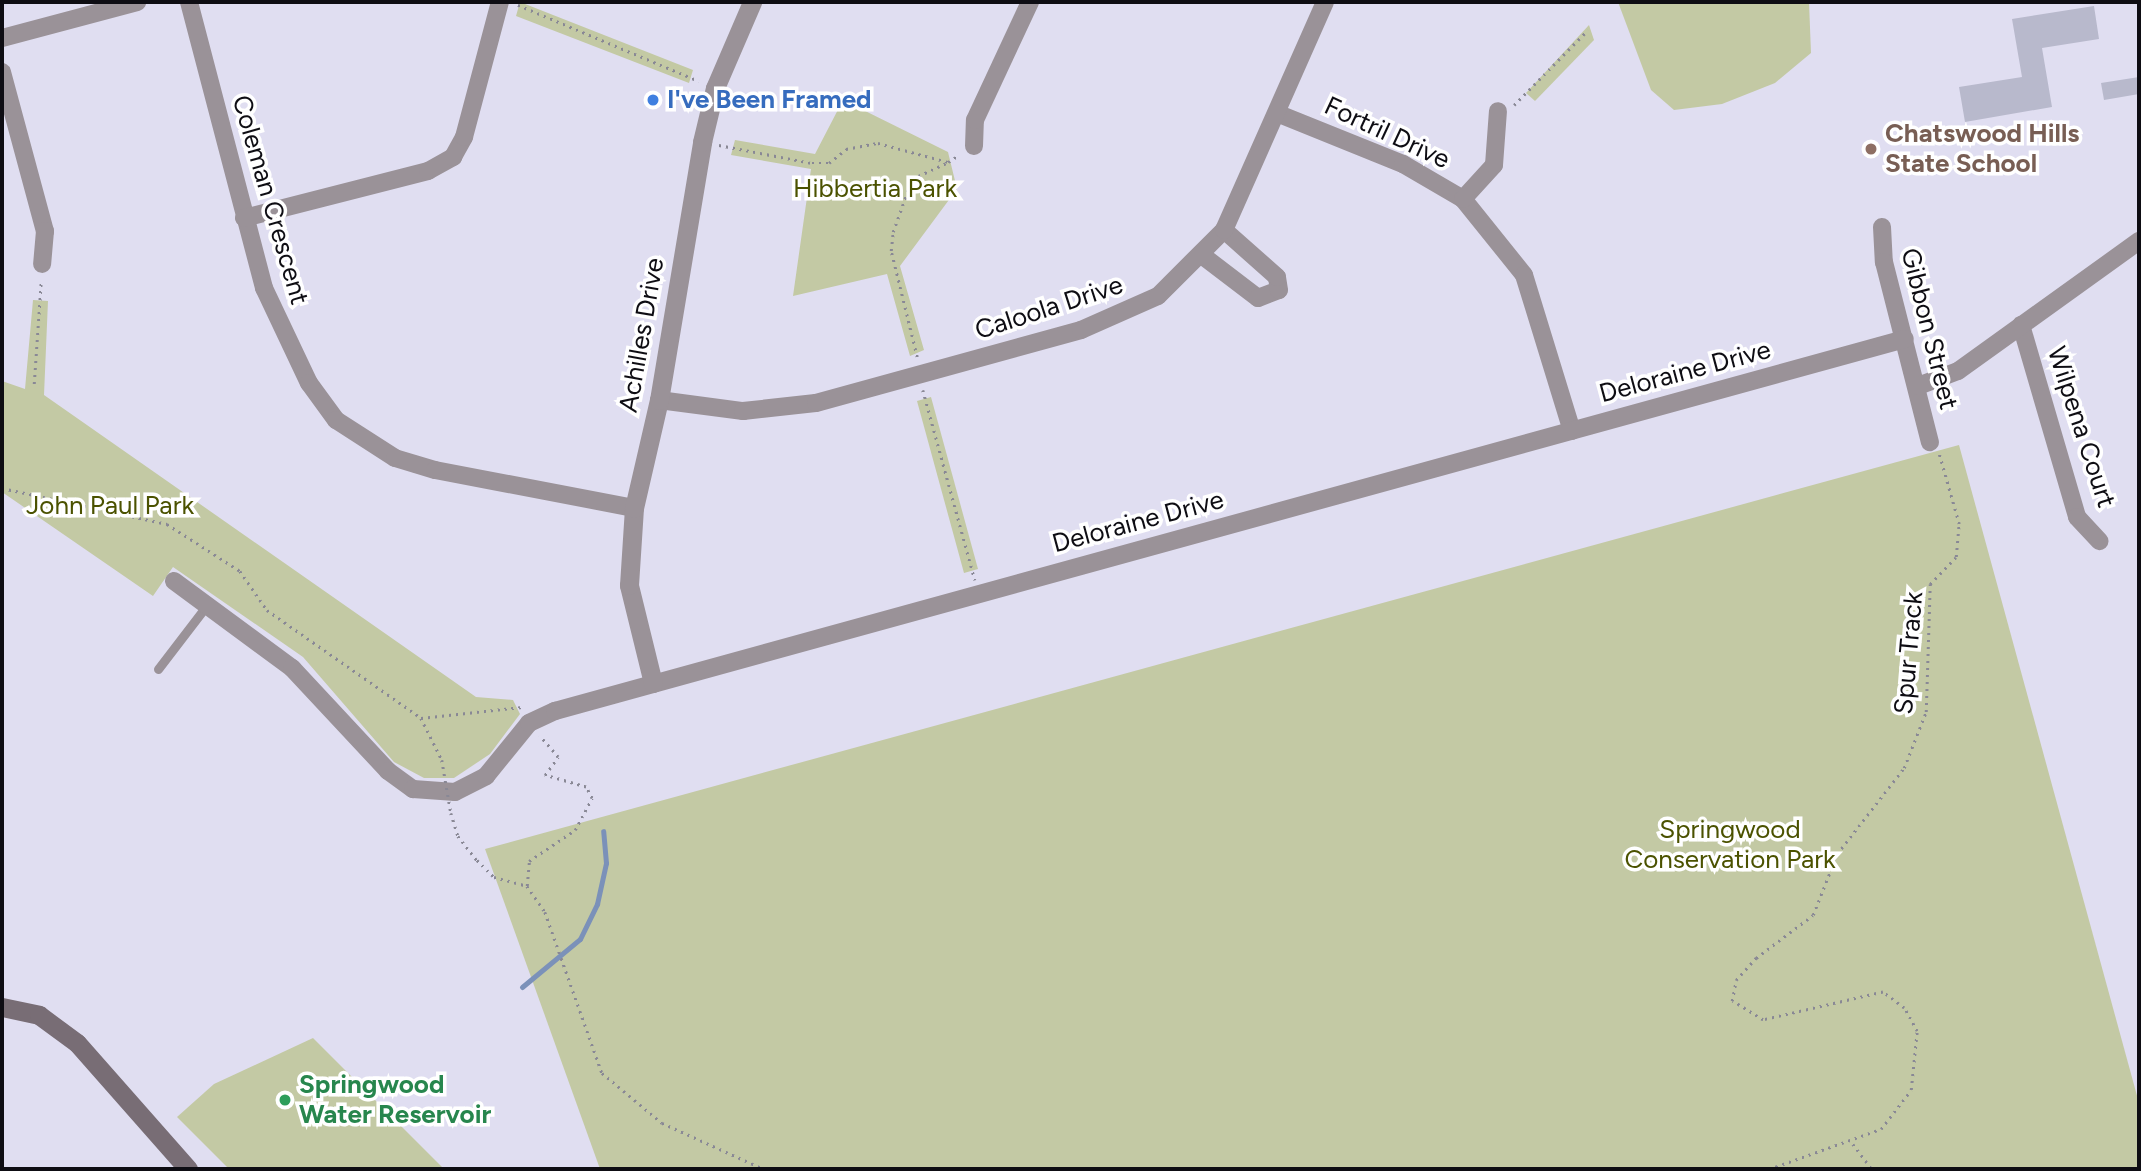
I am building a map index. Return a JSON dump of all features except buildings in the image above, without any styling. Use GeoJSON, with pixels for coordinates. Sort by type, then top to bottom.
{"type":"FeatureCollection","features":[{"type":"Feature","properties":{"kind":"main road"},"geometry":{"type":"LineString","coordinates":[[2,1007],[39,1015],[77,1043],[188,1169]]}},
{"type":"Feature","properties":{"kind":"street"},"geometry":{"type":"LineString","coordinates":[[2,38],[137,2]]}},
{"type":"Feature","properties":{"kind":"street","name":"Coleman Crescent"},"geometry":{"type":"LineString","coordinates":[[189,2],[244,218],[284,339],[336,419],[365,442],[435,470],[634,508]]}},
{"type":"Feature","properties":{"kind":"street"},"geometry":{"type":"LineString","coordinates":[[244,218],[428,171],[453,157],[464,137],[500,2]]}},
{"type":"Feature","properties":{"kind":"street","name":"Achilles Drive"},"geometry":{"type":"LineString","coordinates":[[653,682],[629,585],[634,508],[659,400],[702,142],[715,88],[752,2]]}},
{"type":"Feature","properties":{"kind":"street"},"geometry":{"type":"LineString","coordinates":[[974,146],[975,120],[1030,2]]}},
{"type":"Feature","properties":{"kind":"street","name":"Caloola Drive"},"geometry":{"type":"LineString","coordinates":[[659,400],[743,411],[816,403],[1125,314],[1158,296],[1203,256],[1224,230],[1279,114],[1325,2]]}},
{"type":"Feature","properties":{"kind":"street"},"geometry":{"type":"LineString","coordinates":[[2,72],[45,231],[42,264]]}},
{"type":"Feature","properties":{"kind":"street"},"geometry":{"type":"LineString","coordinates":[[1463,199],[1493,164],[1498,111]]}},
{"type":"Feature","properties":{"kind":"street","name":"Fortril Drive"},"geometry":{"type":"LineString","coordinates":[[1279,114],[1403,164],[1463,199],[1524,275],[1572,431]]}},
{"type":"Feature","properties":{"kind":"street","name":"Gibbon Street"},"geometry":{"type":"LineString","coordinates":[[1882,227],[1884,262],[1918,386],[1930,442]]}},
{"type":"Feature","properties":{"kind":"street"},"geometry":{"type":"LineString","coordinates":[[1203,256],[1258,298],[1279,290],[1277,277],[1224,230]]}},
{"type":"Feature","properties":{"kind":"street"},"geometry":{"type":"LineString","coordinates":[[1918,386],[1958,371],[2139,242]]}},
{"type":"Feature","properties":{"kind":"street","name":"Wilpena Court"},"geometry":{"type":"LineString","coordinates":[[2021,326],[2077,517],[2099,541]]}},
{"type":"Feature","properties":{"kind":"street","name":"Deloraine Drive"},"geometry":{"type":"LineString","coordinates":[[207,605],[292,668],[388,771],[413,789],[455,792],[472,785],[529,723],[653,682],[1905,339]]}},
{"type":"Feature","properties":{"kind":"street"},"geometry":{"type":"LineString","coordinates":[[174,580],[207,605]]}},
{"type":"Feature","properties":{"kind":"lane"},"geometry":{"type":"LineString","coordinates":[[158,669],[207,605]]}},
{"type":"Feature","properties":{"kind":"path"},"geometry":{"type":"LineString","coordinates":[[509,2],[715,88]]}},
{"type":"Feature","properties":{"kind":"path"},"geometry":{"type":"LineString","coordinates":[[1498,111],[1523,102],[1588,30]]}},
{"type":"Feature","properties":{"kind":"path"},"geometry":{"type":"LineString","coordinates":[[702,142],[812,163],[829,163],[846,149],[878,143],[948,162],[974,146]]}},
{"type":"Feature","properties":{"kind":"path"},"geometry":{"type":"LineString","coordinates":[[34,384],[42,264]]}},
{"type":"Feature","properties":{"kind":"path","name":"Spur Track"},"geometry":{"type":"LineString","coordinates":[[1769,1169],[1853,1144],[1881,1129],[1911,1090],[1917,1031],[1904,1008],[1883,992],[1763,1020],[1732,1001],[1736,980],[1756,958],[1813,915],[1838,854],[1904,768],[1926,712],[1930,584],[1956,557],[1959,524],[1952,483],[1930,442]]}},
{"type":"Feature","properties":{"kind":"path"},"geometry":{"type":"LineString","coordinates":[[2,488],[50,503],[167,524],[240,571],[267,610],[421,719],[442,760],[451,813],[458,836],[494,877],[527,886]]}},
{"type":"Feature","properties":{"kind":"path"},"geometry":{"type":"LineString","coordinates":[[421,719],[523,707],[529,723],[558,757],[545,775],[586,787],[592,799],[575,830],[528,861],[527,886],[559,938],[570,968],[582,1028],[601,1073],[627,1100],[705,1145],[764,1169]]}},
{"type":"Feature","properties":{"kind":"path"},"geometry":{"type":"LineString","coordinates":[[1853,1144],[1872,1169]]}},
{"type":"Feature","properties":{"kind":"green space"},"geometry":{"type":"Polygon","coordinates":[[[520,2],[693,70],[689,83],[516,16],[520,2]]]}},
{"type":"Feature","properties":{"kind":"green space"},"geometry":{"type":"Polygon","coordinates":[[[1618,2],[1809,2],[1811,53],[1775,83],[1722,104],[1674,110],[1651,90],[1618,2]]]}},
{"type":"Feature","properties":{"kind":"green space"},"geometry":{"type":"Polygon","coordinates":[[[1589,25],[1594,40],[1535,101],[1526,93],[1589,25]]]}},
{"type":"Feature","properties":{"kind":"green space","name":"Hibbertia Park"},"geometry":{"type":"Polygon","coordinates":[[[843,100],[948,152],[957,189],[900,266],[924,350],[910,356],[887,274],[793,296],[811,169],[731,155],[735,140],[815,154],[843,100]]]}},
{"type":"Feature","properties":{"kind":"green space","name":"John Paul Park"},"geometry":{"type":"Polygon","coordinates":[[[33,300],[48,301],[44,395],[476,697],[513,700],[520,714],[490,754],[454,778],[424,778],[394,762],[303,657],[173,567],[153,596],[2,492],[2,381],[25,389],[33,300]]]}},
{"type":"Feature","properties":{"kind":"green space"},"geometry":{"type":"Polygon","coordinates":[[[931,397],[978,569],[964,573],[917,401],[931,397]]]}},
{"type":"Feature","properties":{"kind":"green space","name":"Springwood Conservation Park"},"geometry":{"type":"Polygon","coordinates":[[[1959,445],[2139,1103],[2139,1169],[600,1169],[485,849],[1959,445]]]}},
{"type":"Feature","properties":{"kind":"green space","name":"Springwood Water Reservoir"},"geometry":{"type":"Polygon","coordinates":[[[313,1038],[444,1169],[229,1169],[177,1117],[214,1084],[313,1038]]]}},
{"type":"Feature","properties":{"kind":"waterway"},"geometry":{"type":"LineString","coordinates":[[522,987],[580,939],[597,904],[606,863],[603,831]]}},
{"type":"Feature","properties":{"kind":"place","name":"I've Been Framed"},"geometry":{"type":"Point","coordinates":[653,100]}},
{"type":"Feature","properties":{"kind":"place","name":"Chatswood Hills State School"},"geometry":{"type":"Point","coordinates":[1871,149]}},
{"type":"Feature","properties":{"kind":"place","name":"Springwood Water Reservoir"},"geometry":{"type":"Point","coordinates":[285,1100]}}]}
